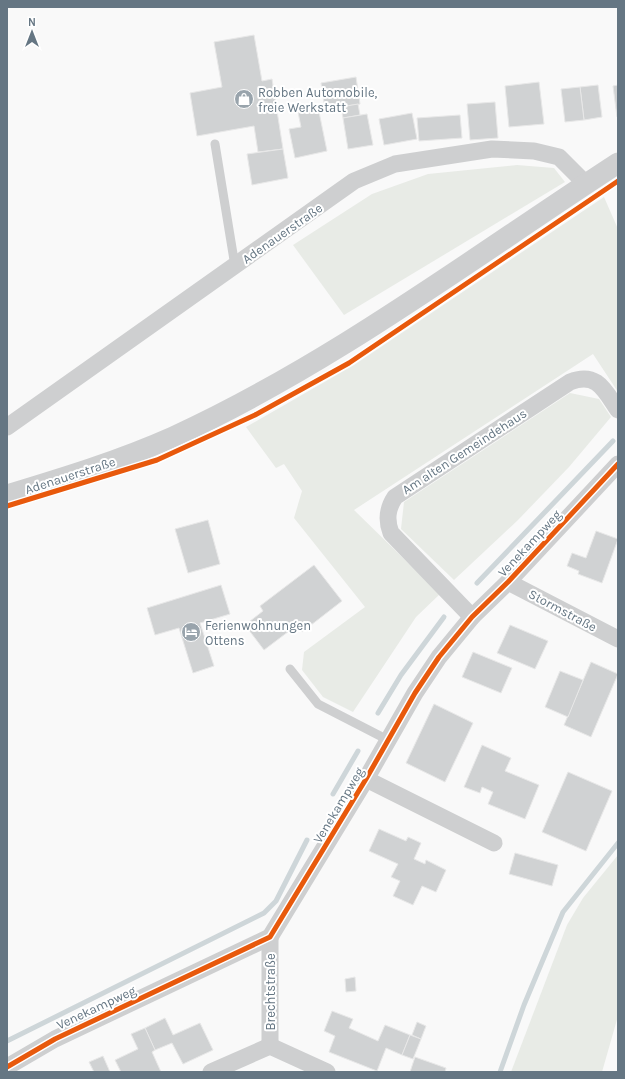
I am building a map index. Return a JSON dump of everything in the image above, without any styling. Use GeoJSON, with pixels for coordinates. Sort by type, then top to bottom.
{"type":"FeatureCollection","features":[{"type":"Feature","properties":{"kind":"street","name":"Adenauerstraße"},"geometry":{"type":"LineString","coordinates":[[7,427],[354,181],[395,164],[492,149],[534,151],[559,157],[586,184]]}},
{"type":"Feature","properties":{"kind":"street","name":"Adenauerstraße"},"geometry":{"type":"LineString","coordinates":[[7,495],[112,462],[172,437],[248,400],[309,366],[448,278],[618,163]]}},
{"type":"Feature","properties":{"kind":"street","name":"Am alten Gemeindehaus"},"geometry":{"type":"LineString","coordinates":[[472,617],[391,533],[388,524],[388,515],[390,505],[395,497],[570,382],[578,379],[595,381],[602,387],[618,410]]}},
{"type":"Feature","properties":{"kind":"street","name":"Venekampweg"},"geometry":{"type":"LineString","coordinates":[[7,1067],[55,1039],[270,937],[366,779],[414,693],[439,657],[472,617],[508,582],[618,464]]}},
{"type":"Feature","properties":{"kind":"street","name":"Stormstraße"},"geometry":{"type":"LineString","coordinates":[[508,582],[618,639]]}},
{"type":"Feature","properties":{"kind":"street"},"geometry":{"type":"LineString","coordinates":[[366,779],[494,843]]}},
{"type":"Feature","properties":{"kind":"street","name":"Brechtstraße"},"geometry":{"type":"LineString","coordinates":[[270,937],[270,1046]]}},
{"type":"Feature","properties":{"kind":"street","name":"Brechtstraße"},"geometry":{"type":"LineString","coordinates":[[211,1072],[270,1046],[327,1072]]}},
{"type":"Feature","properties":{"kind":"lane"},"geometry":{"type":"LineString","coordinates":[[215,144],[235,266]]}},
{"type":"Feature","properties":{"kind":"lane"},"geometry":{"type":"LineString","coordinates":[[290,669],[318,704],[388,740]]}},
{"type":"Feature","properties":{"kind":"shaded area"},"geometry":{"type":"Polygon","coordinates":[[[517,165],[554,168],[565,182],[344,315],[293,245],[372,194],[428,174],[517,165]]]}},
{"type":"Feature","properties":{"kind":"shaded area"},"geometry":{"type":"Polygon","coordinates":[[[604,197],[618,229],[618,392],[593,354],[354,510],[440,594],[416,617],[353,712],[323,697],[302,670],[304,652],[365,607],[294,518],[302,491],[284,464],[276,468],[246,427],[354,365],[604,197]]]}},
{"type":"Feature","properties":{"kind":"shaded area"},"geometry":{"type":"Polygon","coordinates":[[[570,393],[599,399],[611,417],[569,467],[518,520],[454,580],[401,529],[404,502],[570,393]]]}},
{"type":"Feature","properties":{"kind":"shaded area"},"geometry":{"type":"Polygon","coordinates":[[[618,855],[618,1016],[602,1072],[511,1072],[567,925],[583,898],[618,855]]]}},
{"type":"Feature","properties":{"kind":"building"},"geometry":{"type":"Polygon","coordinates":[[[254,35],[262,81],[272,79],[283,149],[258,152],[254,126],[197,136],[190,93],[222,87],[214,42],[254,35]]]}},
{"type":"Feature","properties":{"kind":"building"},"geometry":{"type":"Polygon","coordinates":[[[356,77],[360,104],[325,109],[321,83],[356,77]]]}},
{"type":"Feature","properties":{"kind":"building"},"geometry":{"type":"Polygon","coordinates":[[[539,82],[544,124],[509,127],[505,86],[539,82]]]}},
{"type":"Feature","properties":{"kind":"building"},"geometry":{"type":"Polygon","coordinates":[[[598,85],[602,117],[584,120],[580,87],[598,85]]]}},
{"type":"Feature","properties":{"kind":"building"},"geometry":{"type":"Polygon","coordinates":[[[618,85],[618,117],[617,117],[613,86],[618,85]]]}},
{"type":"Feature","properties":{"kind":"building"},"geometry":{"type":"Polygon","coordinates":[[[580,87],[584,120],[565,122],[561,89],[580,87]]]}},
{"type":"Feature","properties":{"kind":"building"},"geometry":{"type":"Polygon","coordinates":[[[495,102],[498,138],[470,140],[467,104],[495,102]]]}},
{"type":"Feature","properties":{"kind":"building"},"geometry":{"type":"Polygon","coordinates":[[[358,104],[360,115],[343,118],[341,107],[358,104]]]}},
{"type":"Feature","properties":{"kind":"building"},"geometry":{"type":"Polygon","coordinates":[[[318,107],[327,151],[295,158],[289,129],[301,127],[298,112],[318,107]]]}},
{"type":"Feature","properties":{"kind":"building"},"geometry":{"type":"Polygon","coordinates":[[[412,113],[417,139],[384,145],[379,119],[412,113]]]}},
{"type":"Feature","properties":{"kind":"building"},"geometry":{"type":"Polygon","coordinates":[[[367,114],[373,145],[348,149],[343,118],[367,114]]]}},
{"type":"Feature","properties":{"kind":"building"},"geometry":{"type":"Polygon","coordinates":[[[460,115],[462,138],[419,141],[417,118],[460,115]]]}},
{"type":"Feature","properties":{"kind":"building"},"geometry":{"type":"Polygon","coordinates":[[[283,149],[288,178],[252,185],[247,154],[283,149]]]}},
{"type":"Feature","properties":{"kind":"building"},"geometry":{"type":"Polygon","coordinates":[[[208,520],[220,564],[188,573],[175,529],[208,520]]]}},
{"type":"Feature","properties":{"kind":"building"},"geometry":{"type":"Polygon","coordinates":[[[596,531],[618,539],[602,583],[578,574],[579,571],[567,566],[572,553],[586,558],[596,531]]]}},
{"type":"Feature","properties":{"kind":"building"},"geometry":{"type":"Polygon","coordinates":[[[314,565],[342,601],[302,632],[297,625],[264,650],[245,625],[263,611],[260,606],[314,565]]]}},
{"type":"Feature","properties":{"kind":"building","name":"Ferienwohnungen Ottens"},"geometry":{"type":"Polygon","coordinates":[[[221,585],[230,614],[200,623],[214,666],[193,673],[179,628],[155,635],[147,608],[221,585]]]}},
{"type":"Feature","properties":{"kind":"building"},"geometry":{"type":"Polygon","coordinates":[[[510,625],[548,641],[535,669],[497,653],[510,625]]]}},
{"type":"Feature","properties":{"kind":"building"},"geometry":{"type":"Polygon","coordinates":[[[473,652],[512,668],[501,693],[462,677],[473,652]]]}},
{"type":"Feature","properties":{"kind":"building"},"geometry":{"type":"Polygon","coordinates":[[[591,662],[618,674],[591,737],[564,725],[591,662]]]}},
{"type":"Feature","properties":{"kind":"building"},"geometry":{"type":"Polygon","coordinates":[[[560,671],[583,680],[568,717],[545,707],[560,671]]]}},
{"type":"Feature","properties":{"kind":"building"},"geometry":{"type":"Polygon","coordinates":[[[434,704],[473,723],[445,782],[406,763],[434,704]]]}},
{"type":"Feature","properties":{"kind":"building"},"geometry":{"type":"Polygon","coordinates":[[[482,745],[511,758],[505,771],[539,785],[525,819],[488,804],[493,792],[482,787],[480,793],[464,787],[482,745]]]}},
{"type":"Feature","properties":{"kind":"building"},"geometry":{"type":"Polygon","coordinates":[[[568,772],[612,791],[586,851],[542,832],[568,772]]]}},
{"type":"Feature","properties":{"kind":"building"},"geometry":{"type":"Polygon","coordinates":[[[379,829],[406,841],[408,837],[421,843],[414,859],[425,864],[426,860],[446,870],[436,892],[422,886],[413,905],[393,896],[400,881],[391,877],[398,864],[369,851],[379,829]]]}},
{"type":"Feature","properties":{"kind":"building"},"geometry":{"type":"Polygon","coordinates":[[[515,853],[558,865],[552,886],[509,874],[515,853]]]}},
{"type":"Feature","properties":{"kind":"building"},"geometry":{"type":"Polygon","coordinates":[[[355,977],[356,991],[346,992],[345,979],[355,977]]]}},
{"type":"Feature","properties":{"kind":"building"},"geometry":{"type":"Polygon","coordinates":[[[332,1011],[353,1019],[349,1028],[378,1041],[385,1025],[410,1035],[402,1055],[386,1048],[377,1071],[329,1052],[335,1036],[324,1031],[332,1011]]]}},
{"type":"Feature","properties":{"kind":"building"},"geometry":{"type":"Polygon","coordinates":[[[165,1018],[173,1035],[200,1023],[213,1050],[183,1064],[172,1043],[155,1050],[145,1028],[165,1018]]]}},
{"type":"Feature","properties":{"kind":"building"},"geometry":{"type":"Polygon","coordinates":[[[417,1022],[426,1026],[421,1039],[412,1035],[417,1022]]]}},
{"type":"Feature","properties":{"kind":"building"},"geometry":{"type":"Polygon","coordinates":[[[145,1028],[155,1050],[152,1052],[161,1072],[121,1072],[115,1060],[138,1049],[131,1034],[145,1028]]]}},
{"type":"Feature","properties":{"kind":"building"},"geometry":{"type":"Polygon","coordinates":[[[410,1035],[421,1039],[413,1059],[402,1055],[410,1035]]]}},
{"type":"Feature","properties":{"kind":"building"},"geometry":{"type":"Polygon","coordinates":[[[103,1056],[110,1072],[94,1072],[89,1062],[103,1056]]]}},
{"type":"Feature","properties":{"kind":"building"},"geometry":{"type":"Polygon","coordinates":[[[415,1057],[446,1068],[445,1072],[410,1072],[415,1057]]]}},
{"type":"Feature","properties":{"kind":"waterway"},"geometry":{"type":"LineString","coordinates":[[477,583],[613,441]]}},
{"type":"Feature","properties":{"kind":"waterway"},"geometry":{"type":"LineString","coordinates":[[378,713],[401,675],[444,617]]}},
{"type":"Feature","properties":{"kind":"waterway"},"geometry":{"type":"LineString","coordinates":[[333,794],[358,751]]}},
{"type":"Feature","properties":{"kind":"waterway"},"geometry":{"type":"LineString","coordinates":[[7,1041],[264,913],[276,901],[307,840]]}},
{"type":"Feature","properties":{"kind":"waterway"},"geometry":{"type":"LineString","coordinates":[[500,1072],[524,1005],[563,912],[618,843]]}},
{"type":"Feature","properties":{"kind":"cycle path"},"geometry":{"type":"LineString","coordinates":[[7,506],[157,460],[255,415],[349,363],[618,181]]}},
{"type":"Feature","properties":{"kind":"cycle path"},"geometry":{"type":"LineString","coordinates":[[7,1067],[55,1039],[270,937],[366,779],[415,693],[439,657],[472,617],[508,582],[618,464]]}},
{"type":"Feature","properties":{"kind":"place","name":"Robben Automobile, freie Werkstatt"},"geometry":{"type":"Point","coordinates":[244,99]}},
{"type":"Feature","properties":{"kind":"place","name":"Ferienwohnungen Ottens"},"geometry":{"type":"Point","coordinates":[191,632]}}]}
